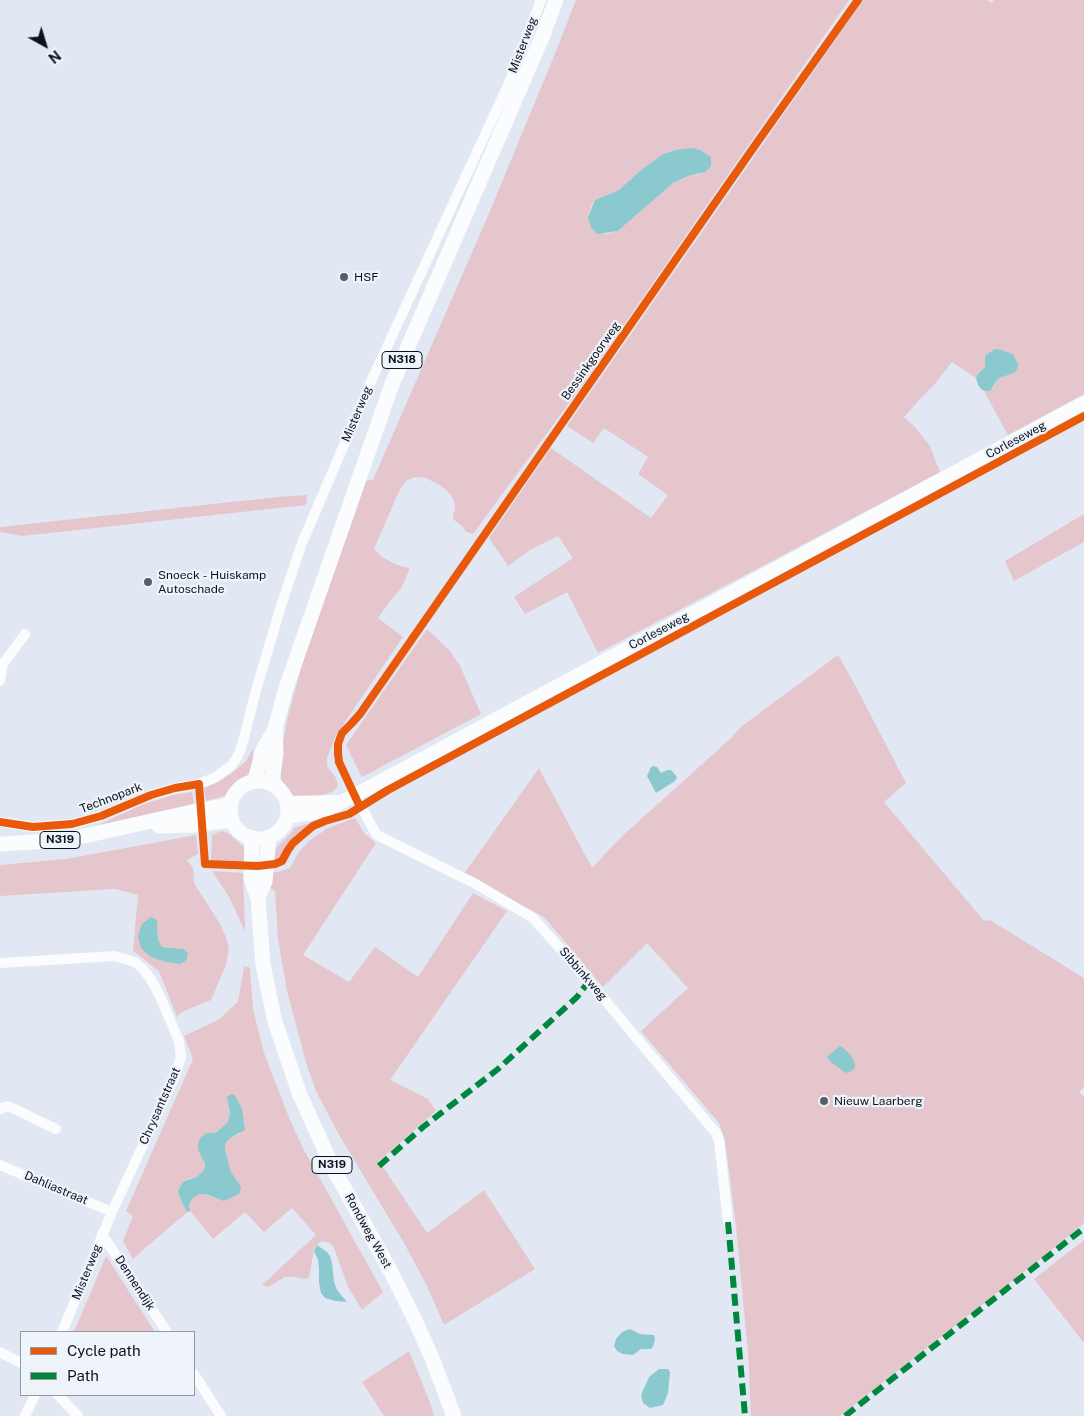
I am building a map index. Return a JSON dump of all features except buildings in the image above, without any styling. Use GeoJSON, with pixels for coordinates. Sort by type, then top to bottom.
{"type":"FeatureCollection","features":[{"type":"Feature","properties":{"kind":"main road","name":"Misterweg"},"geometry":{"type":"LineString","coordinates":[[255,780],[263,750],[275,730],[285,691],[392,384],[543,35],[556,0]]}},
{"type":"Feature","properties":{"kind":"main road","name":"Corleseweg"},"geometry":{"type":"LineString","coordinates":[[288,810],[322,812],[1084,403]]}},
{"type":"Feature","properties":{"kind":"main road","name":"Misterweg"},"geometry":{"type":"LineString","coordinates":[[272,783],[276,753],[275,730]]}},
{"type":"Feature","properties":{"kind":"main road"},"geometry":{"type":"LineString","coordinates":[[255,780],[264,780],[272,783],[285,795],[288,810],[284,826],[277,833],[269,837],[252,838],[240,831],[231,813],[233,796],[246,783],[255,780]]}},
{"type":"Feature","properties":{"kind":"main road","name":"N319"},"geometry":{"type":"LineString","coordinates":[[0,844],[66,840],[192,812],[231,813]]}},
{"type":"Feature","properties":{"kind":"main road","name":"Rondweg West"},"geometry":{"type":"LineString","coordinates":[[258,898],[265,881],[269,837]]}},
{"type":"Feature","properties":{"kind":"main road","name":"Rondweg West"},"geometry":{"type":"LineString","coordinates":[[252,838],[251,878],[258,898],[263,964],[275,1022],[300,1095],[333,1168],[390,1270],[414,1318],[432,1358],[454,1416]]}},
{"type":"Feature","properties":{"kind":"street","name":"Misterweg"},"geometry":{"type":"LineString","coordinates":[[238,756],[281,606],[302,543],[373,377],[508,84],[541,0]]}},
{"type":"Feature","properties":{"kind":"street"},"geometry":{"type":"LineString","coordinates":[[0,680],[3,664],[25,634]]}},
{"type":"Feature","properties":{"kind":"street","name":"Technopark"},"geometry":{"type":"LineString","coordinates":[[0,822],[33,827],[72,824],[101,816],[151,795],[199,784],[214,778],[231,766],[238,756]]}},
{"type":"Feature","properties":{"kind":"street","name":"Sibbinkweg"},"geometry":{"type":"LineString","coordinates":[[355,795],[376,834],[476,884],[533,918],[589,981],[716,1133],[719,1140],[728,1222]]}},
{"type":"Feature","properties":{"kind":"street","name":"Chrysantstraat"},"geometry":{"type":"LineString","coordinates":[[0,963],[115,956],[135,962],[150,978],[159,994],[179,1041],[181,1057],[175,1076],[112,1212]]}},
{"type":"Feature","properties":{"kind":"street"},"geometry":{"type":"LineString","coordinates":[[0,1108],[8,1106],[56,1130]]}},
{"type":"Feature","properties":{"kind":"street","name":"Dahliastraat"},"geometry":{"type":"LineString","coordinates":[[0,1165],[112,1212]]}},
{"type":"Feature","properties":{"kind":"street","name":"Misterweg"},"geometry":{"type":"LineString","coordinates":[[62,1331],[112,1212]]}},
{"type":"Feature","properties":{"kind":"street","name":"Dennendijk"},"geometry":{"type":"LineString","coordinates":[[102,1234],[166,1331]]}},
{"type":"Feature","properties":{"kind":"street"},"geometry":{"type":"LineString","coordinates":[[0,1352],[20,1362]]}},
{"type":"Feature","properties":{"kind":"street"},"geometry":{"type":"LineString","coordinates":[[195,1376],[221,1416]]}},
{"type":"Feature","properties":{"kind":"street"},"geometry":{"type":"LineString","coordinates":[[25,1416],[35,1396]]}},
{"type":"Feature","properties":{"kind":"street"},"geometry":{"type":"LineString","coordinates":[[59,1396],[78,1416]]}},
{"type":"Feature","properties":{"kind":"shaded area"},"geometry":{"type":"Polygon","coordinates":[[[576,0],[849,0],[583,384],[473,534],[466,532],[453,519],[454,501],[441,486],[426,478],[415,477],[406,481],[400,489],[374,549],[382,557],[397,565],[410,568],[401,589],[378,618],[403,637],[336,735],[327,758],[327,766],[336,778],[338,786],[332,792],[316,797],[296,797],[283,784],[278,769],[288,716],[315,617],[364,481],[373,480],[487,218],[576,0]],[[676,150],[663,154],[619,190],[595,200],[588,217],[605,234],[618,231],[673,183],[688,176],[701,174],[676,150]]]}},
{"type":"Feature","properties":{"kind":"shaded area"},"geometry":{"type":"Polygon","coordinates":[[[863,0],[987,0],[992,3],[994,0],[1084,0],[1084,394],[1008,435],[984,391],[993,387],[1001,377],[1009,375],[1009,352],[1002,350],[985,356],[985,367],[976,378],[952,362],[934,385],[904,417],[915,427],[930,446],[940,472],[598,653],[567,592],[525,614],[514,597],[573,558],[558,536],[530,550],[508,566],[489,538],[551,448],[651,518],[668,495],[638,474],[648,457],[604,428],[593,443],[567,426],[863,0]]]}},
{"type":"Feature","properties":{"kind":"shaded area"},"geometry":{"type":"Polygon","coordinates":[[[307,495],[306,505],[22,536],[0,532],[0,527],[307,495]]]}},
{"type":"Feature","properties":{"kind":"shaded area"},"geometry":{"type":"Polygon","coordinates":[[[1084,514],[1084,542],[1014,581],[1005,561],[1084,514]]]}},
{"type":"Feature","properties":{"kind":"shaded area"},"geometry":{"type":"Polygon","coordinates":[[[427,629],[450,651],[460,666],[481,714],[362,777],[346,745],[427,629]]]}},
{"type":"Feature","properties":{"kind":"shaded area"},"geometry":{"type":"Polygon","coordinates":[[[838,655],[906,783],[884,802],[984,921],[990,920],[1084,978],[1084,1086],[1079,1093],[1084,1096],[1084,1223],[840,1416],[751,1416],[748,1352],[736,1226],[725,1140],[719,1123],[641,1031],[688,988],[647,943],[603,987],[544,917],[464,874],[539,768],[592,868],[620,838],[742,726],[838,655]]]}},
{"type":"Feature","properties":{"kind":"shaded area"},"geometry":{"type":"Polygon","coordinates":[[[253,748],[253,768],[247,776],[237,782],[228,795],[206,801],[204,788],[231,774],[246,761],[253,748]]]}},
{"type":"Feature","properties":{"kind":"shaded area"},"geometry":{"type":"Polygon","coordinates":[[[192,792],[194,804],[94,827],[141,805],[173,795],[192,792]]]}},
{"type":"Feature","properties":{"kind":"shaded area"},"geometry":{"type":"Polygon","coordinates":[[[328,817],[296,835],[280,858],[274,861],[275,849],[294,828],[328,817]]]}},
{"type":"Feature","properties":{"kind":"shaded area"},"geometry":{"type":"Polygon","coordinates":[[[355,818],[365,834],[376,843],[303,955],[349,982],[375,947],[418,977],[473,893],[507,911],[390,1080],[428,1099],[436,1111],[379,1161],[427,1233],[484,1190],[535,1269],[444,1325],[426,1284],[404,1243],[338,1133],[316,1091],[307,1066],[287,991],[278,939],[275,891],[268,887],[269,873],[290,868],[298,853],[309,841],[328,828],[355,818]]]}},
{"type":"Feature","properties":{"kind":"shaded area"},"geometry":{"type":"Polygon","coordinates":[[[221,831],[228,833],[244,847],[247,863],[211,861],[212,835],[221,831]]]}},
{"type":"Feature","properties":{"kind":"shaded area"},"geometry":{"type":"Polygon","coordinates":[[[196,835],[198,854],[187,860],[193,868],[194,883],[220,924],[229,948],[226,965],[211,1000],[182,1012],[177,1017],[159,971],[133,951],[138,895],[115,889],[0,896],[0,865],[66,859],[196,835]],[[158,928],[151,957],[165,962],[180,964],[187,959],[188,953],[184,949],[162,947],[158,940],[158,928]]]}},
{"type":"Feature","properties":{"kind":"shaded area"},"geometry":{"type":"Polygon","coordinates":[[[212,871],[243,873],[245,931],[229,897],[212,871]]]}},
{"type":"Feature","properties":{"kind":"shaded area"},"geometry":{"type":"Polygon","coordinates":[[[244,966],[250,968],[253,1009],[264,1053],[290,1120],[304,1150],[383,1292],[362,1310],[348,1287],[334,1248],[330,1243],[322,1241],[314,1249],[309,1278],[285,1277],[268,1287],[262,1285],[316,1235],[292,1208],[264,1232],[245,1212],[213,1239],[190,1211],[189,1204],[198,1195],[205,1194],[214,1198],[240,1185],[231,1172],[225,1149],[226,1142],[240,1134],[228,1106],[230,1113],[228,1122],[217,1132],[207,1133],[198,1150],[205,1168],[198,1176],[188,1179],[178,1191],[187,1212],[133,1259],[123,1241],[133,1216],[126,1211],[193,1059],[184,1036],[218,1020],[238,1002],[244,966]]]}},
{"type":"Feature","properties":{"kind":"shaded area"},"geometry":{"type":"Polygon","coordinates":[[[1084,1240],[1084,1343],[1034,1279],[1084,1240]]]}},
{"type":"Feature","properties":{"kind":"shaded area"},"geometry":{"type":"Polygon","coordinates":[[[106,1256],[154,1331],[74,1331],[106,1256]]]}},
{"type":"Feature","properties":{"kind":"shaded area"},"geometry":{"type":"Polygon","coordinates":[[[409,1351],[434,1416],[384,1416],[362,1382],[409,1351]]]}},
{"type":"Feature","properties":{"kind":"water"},"geometry":{"type":"Polygon","coordinates":[[[692,148],[700,150],[711,157],[711,166],[705,172],[688,176],[673,183],[618,231],[597,234],[591,227],[588,217],[595,200],[619,190],[663,154],[692,148]]]}},
{"type":"Feature","properties":{"kind":"water"},"geometry":{"type":"Polygon","coordinates":[[[995,349],[1013,354],[1018,364],[1017,369],[1015,372],[997,380],[990,391],[982,390],[976,378],[985,367],[985,356],[995,349]]]}},
{"type":"Feature","properties":{"kind":"water"},"geometry":{"type":"Polygon","coordinates":[[[653,766],[657,767],[661,773],[671,770],[677,777],[675,781],[656,793],[647,776],[653,766]]]}},
{"type":"Feature","properties":{"kind":"water"},"geometry":{"type":"Polygon","coordinates":[[[151,917],[157,920],[158,940],[162,947],[184,949],[188,953],[187,959],[184,962],[180,964],[165,962],[151,957],[141,948],[138,936],[142,924],[151,917]]]}},
{"type":"Feature","properties":{"kind":"water"},"geometry":{"type":"Polygon","coordinates":[[[840,1046],[851,1056],[855,1064],[855,1068],[846,1073],[827,1057],[840,1046]]]}},
{"type":"Feature","properties":{"kind":"water"},"geometry":{"type":"Polygon","coordinates":[[[231,1094],[235,1095],[242,1109],[245,1130],[226,1142],[225,1149],[231,1172],[241,1189],[239,1194],[224,1201],[205,1194],[198,1195],[189,1204],[190,1211],[187,1212],[178,1191],[183,1182],[198,1176],[205,1168],[198,1150],[198,1144],[201,1137],[207,1133],[217,1132],[228,1122],[230,1113],[227,1097],[231,1094]]]}},
{"type":"Feature","properties":{"kind":"water"},"geometry":{"type":"Polygon","coordinates":[[[317,1245],[330,1256],[334,1282],[337,1290],[347,1302],[325,1298],[321,1293],[318,1260],[314,1251],[317,1245]]]}},
{"type":"Feature","properties":{"kind":"water"},"geometry":{"type":"Polygon","coordinates":[[[630,1329],[640,1334],[654,1335],[653,1347],[651,1349],[641,1349],[633,1355],[617,1351],[614,1346],[616,1339],[622,1332],[630,1329]]]}},
{"type":"Feature","properties":{"kind":"water"},"geometry":{"type":"Polygon","coordinates":[[[659,1369],[668,1369],[670,1372],[668,1393],[663,1405],[650,1408],[643,1403],[641,1395],[649,1377],[659,1369]]]}},
{"type":"Feature","properties":{"kind":"marked path"},"geometry":{"type":"LineString","coordinates":[[379,1166],[423,1127],[498,1069],[577,997],[589,981]]}},
{"type":"Feature","properties":{"kind":"marked path"},"geometry":{"type":"LineString","coordinates":[[728,1222],[745,1416]]}},
{"type":"Feature","properties":{"kind":"marked path"},"geometry":{"type":"LineString","coordinates":[[845,1416],[1084,1228]]}},
{"type":"Feature","properties":{"kind":"cycle path","name":"Bessinkgoorweg"},"geometry":{"type":"LineString","coordinates":[[360,807],[339,762],[338,744],[342,733],[360,714],[858,0]]}},
{"type":"Feature","properties":{"kind":"cycle path"},"geometry":{"type":"LineString","coordinates":[[0,822],[33,827],[72,824],[101,816],[151,795],[199,784],[205,864],[258,866],[275,864],[282,861],[293,843],[313,826],[349,814],[388,790],[1084,416]]}},
{"type":"Feature","properties":{"kind":"place","name":"HSF"},"geometry":{"type":"Point","coordinates":[344,277]}},
{"type":"Feature","properties":{"kind":"place","name":"Snoeck - Huiskamp Autoschade"},"geometry":{"type":"Point","coordinates":[148,582]}},
{"type":"Feature","properties":{"kind":"place","name":"Nieuw Laarberg"},"geometry":{"type":"Point","coordinates":[824,1101]}}]}
